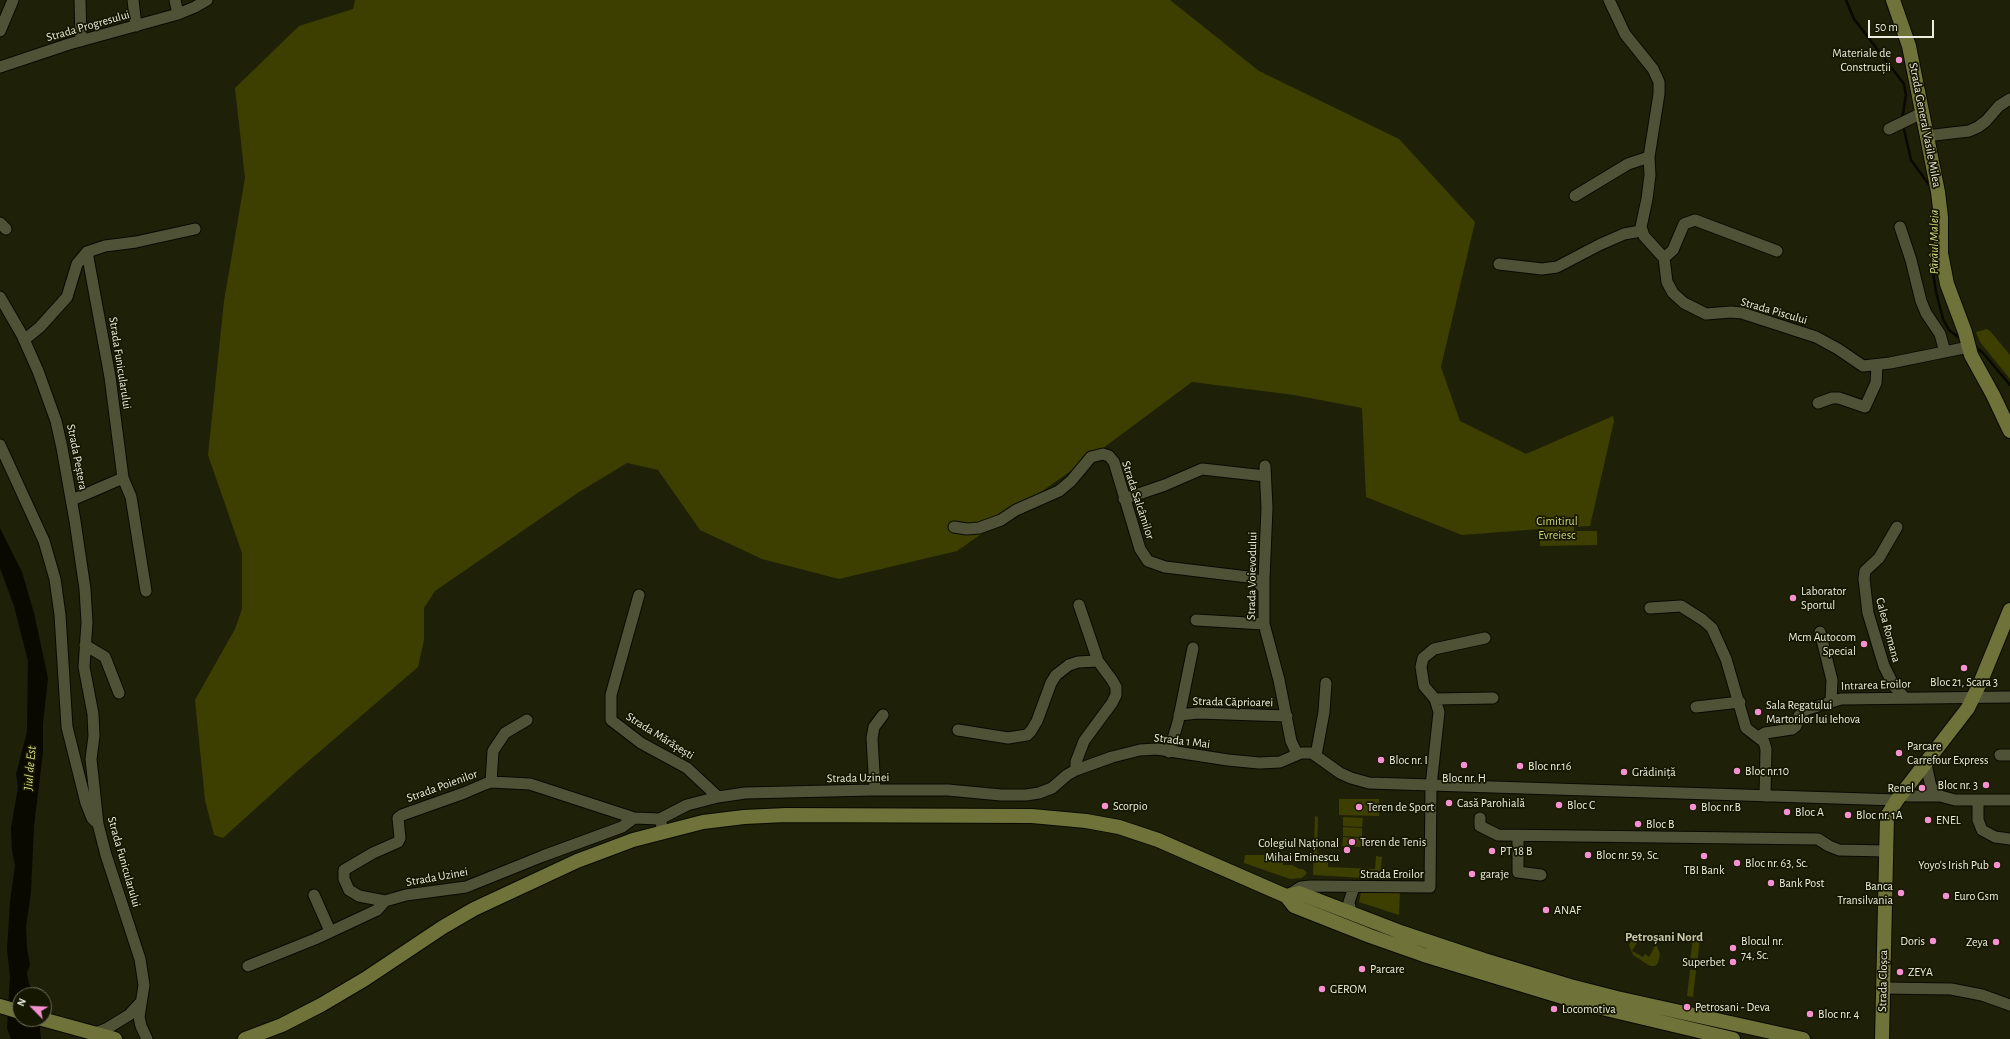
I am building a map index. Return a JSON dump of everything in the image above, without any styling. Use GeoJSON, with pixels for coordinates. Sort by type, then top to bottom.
{"type":"FeatureCollection","features":[{"type":"Feature","properties":{"kind":"main road","name":"Strada General Vasile Milea"},"geometry":{"type":"LineString","coordinates":[[1893,0],[1909,46],[1940,204],[1940,253],[1951,298],[1965,332],[1973,360],[1993,395],[2010,431]]}},
{"type":"Feature","properties":{"kind":"main road"},"geometry":{"type":"LineString","coordinates":[[1900,797],[1960,720],[1974,697],[2010,610]]}},
{"type":"Feature","properties":{"kind":"main road","name":"Strada Cloșca"},"geometry":{"type":"LineString","coordinates":[[1882,1039],[1887,816],[1900,797]]}},
{"type":"Feature","properties":{"kind":"main road"},"geometry":{"type":"LineString","coordinates":[[245,1039],[282,1025],[334,998],[443,927],[474,909],[577,861],[661,825],[762,816],[1032,816],[1067,818],[1119,827],[1144,835],[1286,896],[1294,906],[1370,936],[1491,976],[1628,1015],[1733,1039]]}},
{"type":"Feature","properties":{"kind":"main road"},"geometry":{"type":"LineString","coordinates":[[1286,896],[1299,893],[1351,914],[1484,960],[1632,1001],[1802,1039]]}},
{"type":"Feature","properties":{"kind":"main road"},"geometry":{"type":"LineString","coordinates":[[1628,1015],[1632,1001]]}},
{"type":"Feature","properties":{"kind":"main road"},"geometry":{"type":"LineString","coordinates":[[0,1006],[12,1010]]}},
{"type":"Feature","properties":{"kind":"main road"},"geometry":{"type":"LineString","coordinates":[[52,1022],[104,1036]]}},
{"type":"Feature","properties":{"kind":"street"},"geometry":{"type":"LineString","coordinates":[[0,32],[13,0]]}},
{"type":"Feature","properties":{"kind":"street"},"geometry":{"type":"LineString","coordinates":[[80,0],[81,41]]}},
{"type":"Feature","properties":{"kind":"street"},"geometry":{"type":"LineString","coordinates":[[133,0],[136,26]]}},
{"type":"Feature","properties":{"kind":"street"},"geometry":{"type":"LineString","coordinates":[[175,0],[178,14]]}},
{"type":"Feature","properties":{"kind":"street"},"geometry":{"type":"LineString","coordinates":[[1609,0],[1625,34],[1653,69],[1660,82],[1649,157],[1650,175],[1641,231],[1664,258],[1672,250],[1684,224],[1695,220],[1777,251]]}},
{"type":"Feature","properties":{"kind":"street","name":"Strada Progresului"},"geometry":{"type":"LineString","coordinates":[[0,67],[81,41],[178,14],[206,1]]}},
{"type":"Feature","properties":{"kind":"street"},"geometry":{"type":"LineString","coordinates":[[1926,136],[1969,130],[1978,127],[1986,122],[1999,106],[2010,99]]}},
{"type":"Feature","properties":{"kind":"street"},"geometry":{"type":"LineString","coordinates":[[1898,125],[1922,113]]}},
{"type":"Feature","properties":{"kind":"street"},"geometry":{"type":"LineString","coordinates":[[1574,196],[1628,164],[1649,157]]}},
{"type":"Feature","properties":{"kind":"street"},"geometry":{"type":"LineString","coordinates":[[1900,228],[1911,260],[1920,301],[1940,334],[1945,352]]}},
{"type":"Feature","properties":{"kind":"street"},"geometry":{"type":"LineString","coordinates":[[24,340],[40,327],[67,297],[77,264],[87,252],[105,246],[136,242],[195,229]]}},
{"type":"Feature","properties":{"kind":"street"},"geometry":{"type":"LineString","coordinates":[[1498,264],[1542,269],[1557,267],[1624,234],[1641,231]]}},
{"type":"Feature","properties":{"kind":"street","name":"Strada Funicularului"},"geometry":{"type":"LineString","coordinates":[[87,252],[110,377],[123,478],[131,497],[146,591]]}},
{"type":"Feature","properties":{"kind":"street","name":"Strada Piscului"},"geometry":{"type":"LineString","coordinates":[[1664,258],[1667,282],[1673,293],[1695,310],[1706,314],[1731,312],[1742,313],[1776,324],[1827,342],[1857,364],[1863,366],[1876,366],[1969,347]]}},
{"type":"Feature","properties":{"kind":"street","name":"Strada Peștera"},"geometry":{"type":"LineString","coordinates":[[0,297],[24,340],[45,388],[56,421],[72,500],[85,589],[85,634]]}},
{"type":"Feature","properties":{"kind":"street"},"geometry":{"type":"LineString","coordinates":[[1818,404],[1832,398],[1839,398],[1866,407],[1876,384],[1876,366]]}},
{"type":"Feature","properties":{"kind":"street"},"geometry":{"type":"LineString","coordinates":[[0,445],[44,542],[56,579],[60,615],[67,727],[86,803],[92,818],[98,824]]}},
{"type":"Feature","properties":{"kind":"street","name":"Strada Salcâmilor"},"geometry":{"type":"LineString","coordinates":[[954,527],[967,529],[986,526],[1001,520],[1016,510],[1059,491],[1071,481],[1091,457],[1097,454],[1103,454],[1109,456],[1114,462],[1140,549],[1148,561],[1165,567],[1248,577],[1256,580],[1263,588]]}},
{"type":"Feature","properties":{"kind":"street","name":"Strada Voievodului"},"geometry":{"type":"LineString","coordinates":[[1124,499],[1165,485],[1202,469],[1265,471],[1267,502],[1263,588],[1264,624],[1287,716],[1291,741],[1297,754]]}},
{"type":"Feature","properties":{"kind":"street"},"geometry":{"type":"LineString","coordinates":[[72,500],[123,478]]}},
{"type":"Feature","properties":{"kind":"street","name":"Calea Romana"},"geometry":{"type":"LineString","coordinates":[[1897,527],[1879,558],[1865,571],[1864,578],[1868,613],[1884,666],[1894,686],[1904,697]]}},
{"type":"Feature","properties":{"kind":"street","name":"Strada Mărășești"},"geometry":{"type":"LineString","coordinates":[[639,595],[612,695],[611,720],[641,743],[687,768],[718,797]]}},
{"type":"Feature","properties":{"kind":"street"},"geometry":{"type":"LineString","coordinates":[[1071,773],[1084,741],[1112,703],[1116,694],[1116,687],[1098,662],[1079,605]]}},
{"type":"Feature","properties":{"kind":"street"},"geometry":{"type":"LineString","coordinates":[[1650,608],[1681,606],[1703,620],[1712,628],[1726,659],[1740,702],[1746,728],[1764,742],[1766,750],[1765,796]]}},
{"type":"Feature","properties":{"kind":"street"},"geometry":{"type":"LineString","coordinates":[[1196,620],[1264,624]]}},
{"type":"Feature","properties":{"kind":"street"},"geometry":{"type":"LineString","coordinates":[[1820,632],[1832,680],[1831,701]]}},
{"type":"Feature","properties":{"kind":"street","name":"Strada Funicularului"},"geometry":{"type":"LineString","coordinates":[[85,634],[85,675],[92,714],[94,736],[91,758],[98,824],[106,855],[140,959],[144,985],[140,1022],[147,1039]]}},
{"type":"Feature","properties":{"kind":"street","name":"Strada Eroilor"},"geometry":{"type":"LineString","coordinates":[[1286,896],[1302,887],[1430,887],[1431,786],[1439,712],[1435,699],[1424,686],[1421,667],[1423,658],[1434,649],[1485,638]]}},
{"type":"Feature","properties":{"kind":"street"},"geometry":{"type":"LineString","coordinates":[[85,645],[105,657],[119,693]]}},
{"type":"Feature","properties":{"kind":"street","name":"Strada Căprioarei"},"geometry":{"type":"LineString","coordinates":[[1169,752],[1179,715],[1193,648]]}},
{"type":"Feature","properties":{"kind":"street"},"geometry":{"type":"LineString","coordinates":[[958,730],[1008,738],[1027,734],[1031,732],[1037,721],[1051,683],[1056,675],[1069,665],[1078,662],[1098,662]]}},
{"type":"Feature","properties":{"kind":"street"},"geometry":{"type":"LineString","coordinates":[[1316,755],[1324,712],[1326,683]]}},
{"type":"Feature","properties":{"kind":"street","name":"Intrarea Eroilor"},"geometry":{"type":"LineString","coordinates":[[1758,736],[1792,729],[1796,726],[1799,716],[1805,710],[1831,701],[1904,697],[2010,697]]}},
{"type":"Feature","properties":{"kind":"street"},"geometry":{"type":"LineString","coordinates":[[1435,699],[1493,698]]}},
{"type":"Feature","properties":{"kind":"street"},"geometry":{"type":"LineString","coordinates":[[1696,707],[1716,706],[1740,702]]}},
{"type":"Feature","properties":{"kind":"street","name":"Strada Căprioarei"},"geometry":{"type":"LineString","coordinates":[[1179,715],[1198,713],[1287,716]]}},
{"type":"Feature","properties":{"kind":"street"},"geometry":{"type":"LineString","coordinates":[[875,790],[872,738],[874,726],[883,715]]}},
{"type":"Feature","properties":{"kind":"street"},"geometry":{"type":"LineString","coordinates":[[491,782],[493,751],[505,733],[528,720]]}},
{"type":"Feature","properties":{"kind":"street","name":"Strada 1 Mai"},"geometry":{"type":"LineString","coordinates":[[1071,773],[1130,752],[1157,750],[1260,763],[1280,762],[1297,754]]}},
{"type":"Feature","properties":{"kind":"street"},"geometry":{"type":"LineString","coordinates":[[1297,754],[1307,752],[1316,755],[1335,770],[1359,781],[1431,786],[1765,796],[1940,796],[1955,800],[2010,800]]}},
{"type":"Feature","properties":{"kind":"street"},"geometry":{"type":"LineString","coordinates":[[1926,764],[1931,787],[1940,796]]}},
{"type":"Feature","properties":{"kind":"street","name":"Strada Uzinei"},"geometry":{"type":"LineString","coordinates":[[661,825],[687,805],[746,792],[948,790],[1001,795],[1026,795],[1039,793],[1052,788],[1071,773]]}},
{"type":"Feature","properties":{"kind":"street","name":"Strada Poienilor"},"geometry":{"type":"LineString","coordinates":[[385,901],[359,896],[349,890],[344,879],[344,870],[373,853],[398,842],[400,838],[398,818],[402,815],[491,782],[530,784],[634,818],[661,825]]}},
{"type":"Feature","properties":{"kind":"street"},"geometry":{"type":"LineString","coordinates":[[1978,801],[1979,826],[1982,830],[1995,837],[2010,839]]}},
{"type":"Feature","properties":{"kind":"street","name":"Strada Uzinei"},"geometry":{"type":"LineString","coordinates":[[248,966],[315,939],[377,910],[385,901],[406,895],[466,887],[622,826],[634,818]]}},
{"type":"Feature","properties":{"kind":"street"},"geometry":{"type":"LineString","coordinates":[[1480,818],[1480,826],[1498,835],[1818,839],[1839,850],[1886,851]]}},
{"type":"Feature","properties":{"kind":"street"},"geometry":{"type":"LineString","coordinates":[[1518,836],[1518,872],[1541,875]]}},
{"type":"Feature","properties":{"kind":"street"},"geometry":{"type":"LineString","coordinates":[[1351,914],[1349,902],[1354,887]]}},
{"type":"Feature","properties":{"kind":"street"},"geometry":{"type":"LineString","coordinates":[[314,895],[330,931]]}},
{"type":"Feature","properties":{"kind":"street"},"geometry":{"type":"LineString","coordinates":[[1883,988],[1951,989],[1982,995],[2010,1005]]}},
{"type":"Feature","properties":{"kind":"street"},"geometry":{"type":"LineString","coordinates":[[104,1036],[106,1029],[129,1016],[141,1002]]}},
{"type":"Feature","properties":{"kind":"green space","name":"Cimitirul Evreiesc"},"geometry":{"type":"Polygon","coordinates":[[[355,0],[1170,0],[1259,71],[1399,139],[1475,222],[1441,367],[1460,421],[1526,454],[1613,416],[1614,421],[1590,526],[1574,527],[1574,531],[1597,531],[1597,545],[1540,546],[1540,529],[1462,535],[1366,497],[1362,408],[1294,395],[1192,382],[1095,454],[957,551],[839,579],[762,559],[700,530],[658,470],[627,463],[579,492],[435,591],[424,608],[424,640],[418,667],[296,772],[223,838],[214,835],[205,800],[195,700],[235,629],[242,609],[242,553],[208,455],[224,301],[245,178],[235,88],[299,26],[353,9],[355,0]]]}},
{"type":"Feature","properties":{"kind":"green space"},"geometry":{"type":"Polygon","coordinates":[[[1987,329],[2010,355],[2010,379],[1980,342],[1976,332],[1987,329]]]}},
{"type":"Feature","properties":{"kind":"green space","name":"Teren de Sport"},"geometry":{"type":"Polygon","coordinates":[[[1339,799],[1379,799],[1379,816],[1339,815],[1339,799]]]}},
{"type":"Feature","properties":{"kind":"green space"},"geometry":{"type":"Polygon","coordinates":[[[1315,816],[1318,817],[1317,853],[1328,854],[1328,867],[1375,869],[1376,856],[1382,857],[1380,879],[1313,875],[1315,816]]]}},
{"type":"Feature","properties":{"kind":"green space","name":"Teren de Tenis"},"geometry":{"type":"Polygon","coordinates":[[[1343,817],[1363,818],[1362,827],[1343,826],[1343,817]]]}},
{"type":"Feature","properties":{"kind":"green space","name":"Teren de Tenis"},"geometry":{"type":"Polygon","coordinates":[[[1343,827],[1362,828],[1362,837],[1343,836],[1343,827]]]}},
{"type":"Feature","properties":{"kind":"green space","name":"Teren de Tenis"},"geometry":{"type":"Polygon","coordinates":[[[1343,837],[1362,838],[1362,847],[1342,846],[1343,837]]]}},
{"type":"Feature","properties":{"kind":"green space"},"geometry":{"type":"Polygon","coordinates":[[[1245,855],[1283,855],[1283,865],[1292,865],[1299,869],[1303,869],[1307,873],[1302,878],[1290,879],[1244,863],[1245,855]]]}},
{"type":"Feature","properties":{"kind":"green space"},"geometry":{"type":"Polygon","coordinates":[[[1367,890],[1400,891],[1399,915],[1359,902],[1361,892],[1367,890]]]}},
{"type":"Feature","properties":{"kind":"green space"},"geometry":{"type":"Polygon","coordinates":[[[1693,937],[1700,938],[1697,964],[1690,963],[1693,937]]]}},
{"type":"Feature","properties":{"kind":"green space"},"geometry":{"type":"Polygon","coordinates":[[[1633,938],[1640,938],[1632,951],[1643,957],[1645,954],[1649,957],[1655,946],[1654,943],[1657,946],[1660,954],[1658,963],[1655,966],[1650,966],[1633,955],[1629,945],[1633,938]]]}},
{"type":"Feature","properties":{"kind":"green space"},"geometry":{"type":"Polygon","coordinates":[[[1690,970],[1696,970],[1693,997],[1687,996],[1690,970]]]}},
{"type":"Feature","properties":{"kind":"water","name":"Jiul de Est"},"geometry":{"type":"Polygon","coordinates":[[[0,528],[22,572],[34,613],[48,678],[43,723],[43,752],[34,826],[31,892],[26,927],[27,948],[30,965],[27,973],[29,984],[31,987],[12,987],[12,1027],[40,1027],[41,1039],[11,1039],[7,1028],[10,977],[7,949],[10,902],[15,865],[12,851],[11,828],[18,787],[16,774],[27,732],[28,661],[14,606],[0,568],[0,528]]]}},
{"type":"Feature","properties":{"kind":"waterway","name":"Pârâul Maleia"},"geometry":{"type":"LineString","coordinates":[[1846,0],[1854,19],[1904,84],[1906,95],[1902,120]]}},
{"type":"Feature","properties":{"kind":"waterway","name":"Pârâul Maleia"},"geometry":{"type":"LineString","coordinates":[[1903,125],[1911,160],[1930,186]]}},
{"type":"Feature","properties":{"kind":"waterway","name":"Pârâul Maleia"},"geometry":{"type":"LineString","coordinates":[[1934,219],[1933,272],[1936,292],[1943,319],[1949,330],[1961,339]]}},
{"type":"Feature","properties":{"kind":"waterway","name":"Pârâul Maleia"},"geometry":{"type":"LineString","coordinates":[[1974,346],[1983,353],[2010,385]]}},
{"type":"Feature","properties":{"kind":"place","name":"Materiale de Construcții"},"geometry":{"type":"Point","coordinates":[1899,60]}},
{"type":"Feature","properties":{"kind":"place","name":"Laborator Sportul"},"geometry":{"type":"Point","coordinates":[1793,598]}},
{"type":"Feature","properties":{"kind":"place","name":"Mcm Autocom Special"},"geometry":{"type":"Point","coordinates":[1864,644]}},
{"type":"Feature","properties":{"kind":"place","name":"Bloc 21, Scara 3"},"geometry":{"type":"Point","coordinates":[1964,668]}},
{"type":"Feature","properties":{"kind":"place","name":"Sala Regatului Martorilor lui Iehova"},"geometry":{"type":"Point","coordinates":[1758,712]}},
{"type":"Feature","properties":{"kind":"place","name":"Parcare Carrefour Express"},"geometry":{"type":"Point","coordinates":[1899,753]}},
{"type":"Feature","properties":{"kind":"place","name":"Bloc nr. I"},"geometry":{"type":"Point","coordinates":[1381,760]}},
{"type":"Feature","properties":{"kind":"place","name":"Bloc nr. H"},"geometry":{"type":"Point","coordinates":[1464,765]}},
{"type":"Feature","properties":{"kind":"place","name":"Bloc nr.16"},"geometry":{"type":"Point","coordinates":[1520,766]}},
{"type":"Feature","properties":{"kind":"place","name":"Bloc nr.10"},"geometry":{"type":"Point","coordinates":[1737,771]}},
{"type":"Feature","properties":{"kind":"place","name":"Grădiniță"},"geometry":{"type":"Point","coordinates":[1624,772]}},
{"type":"Feature","properties":{"kind":"place","name":"Bloc nr. 3"},"geometry":{"type":"Point","coordinates":[1986,785]}},
{"type":"Feature","properties":{"kind":"place","name":"Renel"},"geometry":{"type":"Point","coordinates":[1922,788]}},
{"type":"Feature","properties":{"kind":"place","name":"Casă Parohială"},"geometry":{"type":"Point","coordinates":[1449,803]}},
{"type":"Feature","properties":{"kind":"place","name":"Bloc C"},"geometry":{"type":"Point","coordinates":[1559,805]}},
{"type":"Feature","properties":{"kind":"place","name":"Scorpio"},"geometry":{"type":"Point","coordinates":[1105,806]}},
{"type":"Feature","properties":{"kind":"place","name":"Teren de Sport"},"geometry":{"type":"Point","coordinates":[1359,807]}},
{"type":"Feature","properties":{"kind":"place","name":"Bloc nr.B"},"geometry":{"type":"Point","coordinates":[1693,807]}},
{"type":"Feature","properties":{"kind":"place","name":"Bloc A"},"geometry":{"type":"Point","coordinates":[1787,812]}},
{"type":"Feature","properties":{"kind":"place","name":"Bloc nr. 1A"},"geometry":{"type":"Point","coordinates":[1848,815]}},
{"type":"Feature","properties":{"kind":"place","name":"ENEL"},"geometry":{"type":"Point","coordinates":[1928,820]}},
{"type":"Feature","properties":{"kind":"place","name":"Bloc B"},"geometry":{"type":"Point","coordinates":[1638,824]}},
{"type":"Feature","properties":{"kind":"place","name":"Teren de Tenis"},"geometry":{"type":"Point","coordinates":[1352,842]}},
{"type":"Feature","properties":{"kind":"place","name":"Colegiul Național Mihai Eminescu"},"geometry":{"type":"Point","coordinates":[1347,850]}},
{"type":"Feature","properties":{"kind":"place","name":"PT 18 B"},"geometry":{"type":"Point","coordinates":[1492,851]}},
{"type":"Feature","properties":{"kind":"place","name":"Bloc nr. 59, Sc."},"geometry":{"type":"Point","coordinates":[1588,855]}},
{"type":"Feature","properties":{"kind":"place","name":"TBI Bank"},"geometry":{"type":"Point","coordinates":[1704,856]}},
{"type":"Feature","properties":{"kind":"place","name":"Bloc nr. 63, Sc."},"geometry":{"type":"Point","coordinates":[1737,863]}},
{"type":"Feature","properties":{"kind":"place","name":"Yoyo's Irish Pub"},"geometry":{"type":"Point","coordinates":[1997,865]}},
{"type":"Feature","properties":{"kind":"place","name":"garaje"},"geometry":{"type":"Point","coordinates":[1472,874]}},
{"type":"Feature","properties":{"kind":"place","name":"Bank Post"},"geometry":{"type":"Point","coordinates":[1771,883]}},
{"type":"Feature","properties":{"kind":"place","name":"Banca Transilvania"},"geometry":{"type":"Point","coordinates":[1901,893]}},
{"type":"Feature","properties":{"kind":"place","name":"Euro Gsm"},"geometry":{"type":"Point","coordinates":[1946,896]}},
{"type":"Feature","properties":{"kind":"place","name":"ANAF"},"geometry":{"type":"Point","coordinates":[1546,910]}},
{"type":"Feature","properties":{"kind":"place","name":"Doris"},"geometry":{"type":"Point","coordinates":[1933,941]}},
{"type":"Feature","properties":{"kind":"place","name":"Zeya"},"geometry":{"type":"Point","coordinates":[1996,942]}},
{"type":"Feature","properties":{"kind":"place","name":"Blocul nr. 74, Sc."},"geometry":{"type":"Point","coordinates":[1733,948]}},
{"type":"Feature","properties":{"kind":"place","name":"Superbet"},"geometry":{"type":"Point","coordinates":[1733,962]}},
{"type":"Feature","properties":{"kind":"place","name":"Parcare"},"geometry":{"type":"Point","coordinates":[1362,969]}},
{"type":"Feature","properties":{"kind":"place","name":"ZEYA"},"geometry":{"type":"Point","coordinates":[1900,972]}},
{"type":"Feature","properties":{"kind":"place","name":"GEROM"},"geometry":{"type":"Point","coordinates":[1322,989]}},
{"type":"Feature","properties":{"kind":"place","name":"Petrosani - Deva"},"geometry":{"type":"Point","coordinates":[1687,1007]}},
{"type":"Feature","properties":{"kind":"place","name":"Locomotiva"},"geometry":{"type":"Point","coordinates":[1554,1009]}},
{"type":"Feature","properties":{"kind":"place","name":"Bloc nr. 4"},"geometry":{"type":"Point","coordinates":[1810,1014]}},
{"type":"Feature","properties":{"kind":"district","name":"Petroșani Nord"},"geometry":{"type":"Point","coordinates":[1664,937]}}]}
